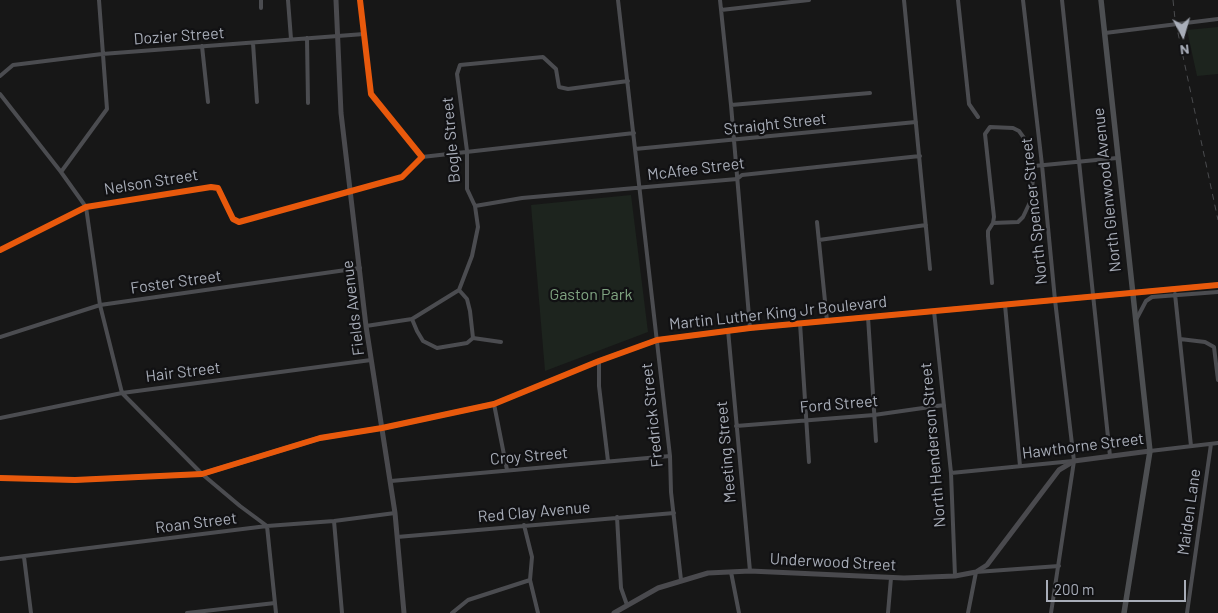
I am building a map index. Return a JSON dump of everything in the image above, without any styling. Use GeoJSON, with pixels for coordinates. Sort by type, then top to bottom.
{"type":"FeatureCollection","features":[{"type":"Feature","properties":{"kind":"main road","name":"North Glenwood Avenue"},"geometry":{"type":"LineString","coordinates":[[1101,0],[1150,452],[1124,613]]}},
{"type":"Feature","properties":{"kind":"street"},"geometry":{"type":"LineString","coordinates":[[61,172],[107,109],[99,0]]}},
{"type":"Feature","properties":{"kind":"street"},"geometry":{"type":"LineString","coordinates":[[261,0],[261,8]]}},
{"type":"Feature","properties":{"kind":"street"},"geometry":{"type":"LineString","coordinates":[[288,0],[291,39]]}},
{"type":"Feature","properties":{"kind":"street","name":"Fields Avenue"},"geometry":{"type":"LineString","coordinates":[[336,0],[340,102],[366,326],[395,513],[404,613]]}},
{"type":"Feature","properties":{"kind":"street"},"geometry":{"type":"LineString","coordinates":[[360,0],[371,94],[422,157]]}},
{"type":"Feature","properties":{"kind":"street","name":"Fredrick Street"},"geometry":{"type":"LineString","coordinates":[[618,0],[670,456],[671,492],[680,580]]}},
{"type":"Feature","properties":{"kind":"street"},"geometry":{"type":"LineString","coordinates":[[720,0],[750,328]]}},
{"type":"Feature","properties":{"kind":"street"},"geometry":{"type":"LineString","coordinates":[[721,10],[809,0]]}},
{"type":"Feature","properties":{"kind":"street"},"geometry":{"type":"LineString","coordinates":[[904,0],[930,269]]}},
{"type":"Feature","properties":{"kind":"street"},"geometry":{"type":"LineString","coordinates":[[958,0],[970,104],[978,118]]}},
{"type":"Feature","properties":{"kind":"street","name":"North Spencer Street"},"geometry":{"type":"LineString","coordinates":[[1023,0],[1074,461],[1051,613]]}},
{"type":"Feature","properties":{"kind":"street"},"geometry":{"type":"LineString","coordinates":[[1062,0],[1110,456]]}},
{"type":"Feature","properties":{"kind":"street"},"geometry":{"type":"LineString","coordinates":[[1105,32],[1218,19]]}},
{"type":"Feature","properties":{"kind":"street","name":"Dozier Street"},"geometry":{"type":"LineString","coordinates":[[0,76],[13,65],[102,54],[364,34]]}},
{"type":"Feature","properties":{"kind":"street"},"geometry":{"type":"LineString","coordinates":[[307,38],[308,103]]}},
{"type":"Feature","properties":{"kind":"street"},"geometry":{"type":"LineString","coordinates":[[253,43],[257,102]]}},
{"type":"Feature","properties":{"kind":"street"},"geometry":{"type":"LineString","coordinates":[[202,46],[208,102]]}},
{"type":"Feature","properties":{"kind":"street","name":"Bogle Street"},"geometry":{"type":"LineString","coordinates":[[459,290],[472,256],[478,227],[475,206],[466,189],[467,151],[457,74],[460,65],[543,57],[556,69],[559,87],[568,89],[628,81]]}},
{"type":"Feature","properties":{"kind":"street"},"geometry":{"type":"LineString","coordinates":[[731,105],[870,92]]}},
{"type":"Feature","properties":{"kind":"street"},"geometry":{"type":"LineString","coordinates":[[0,94],[86,207],[100,305],[122,393],[202,474],[267,526],[276,613]]}},
{"type":"Feature","properties":{"kind":"street","name":"Straight Street"},"geometry":{"type":"LineString","coordinates":[[635,149],[916,122]]}},
{"type":"Feature","properties":{"kind":"street"},"geometry":{"type":"LineString","coordinates":[[992,283],[988,231],[993,223],[985,134],[990,127],[1013,128],[1019,131],[1024,138],[1034,166],[1031,200],[1018,222],[993,223]]}},
{"type":"Feature","properties":{"kind":"street"},"geometry":{"type":"LineString","coordinates":[[351,191],[402,177],[422,157],[634,133]]}},
{"type":"Feature","properties":{"kind":"street","name":"McAfee Street"},"geometry":{"type":"LineString","coordinates":[[475,206],[522,198],[737,180],[742,175],[920,156]]}},
{"type":"Feature","properties":{"kind":"street"},"geometry":{"type":"LineString","coordinates":[[1034,166],[1117,158]]}},
{"type":"Feature","properties":{"kind":"street","name":"Nelson Street"},"geometry":{"type":"LineString","coordinates":[[0,250],[86,207],[210,187],[218,188],[232,219],[239,222],[351,191]]}},
{"type":"Feature","properties":{"kind":"street"},"geometry":{"type":"LineString","coordinates":[[817,222],[827,321]]}},
{"type":"Feature","properties":{"kind":"street"},"geometry":{"type":"LineString","coordinates":[[819,240],[926,225]]}},
{"type":"Feature","properties":{"kind":"street","name":"Foster Street"},"geometry":{"type":"LineString","coordinates":[[0,337],[100,305],[360,268]]}},
{"type":"Feature","properties":{"kind":"street","name":"Martin Luther King Jr Boulevard"},"geometry":{"type":"LineString","coordinates":[[0,478],[84,480],[202,474],[320,438],[382,428],[494,404],[599,360],[657,340],[728,330],[800,323],[1218,286]]}},
{"type":"Feature","properties":{"kind":"street"},"geometry":{"type":"LineString","coordinates":[[366,326],[412,319],[459,290],[466,299],[470,311],[473,338]]}},
{"type":"Feature","properties":{"kind":"street"},"geometry":{"type":"LineString","coordinates":[[1136,320],[1146,301],[1152,297],[1218,292]]}},
{"type":"Feature","properties":{"kind":"street"},"geometry":{"type":"LineString","coordinates":[[1175,294],[1191,446]]}},
{"type":"Feature","properties":{"kind":"street"},"geometry":{"type":"LineString","coordinates":[[1005,304],[1020,466]]}},
{"type":"Feature","properties":{"kind":"street","name":"North Henderson Street"},"geometry":{"type":"LineString","coordinates":[[934,311],[951,473],[955,576]]}},
{"type":"Feature","properties":{"kind":"street"},"geometry":{"type":"LineString","coordinates":[[868,317],[876,441]]}},
{"type":"Feature","properties":{"kind":"street"},"geometry":{"type":"LineString","coordinates":[[412,319],[423,341],[437,348],[467,343],[473,338],[501,342]]}},
{"type":"Feature","properties":{"kind":"street"},"geometry":{"type":"LineString","coordinates":[[800,323],[809,462]]}},
{"type":"Feature","properties":{"kind":"street","name":"Meeting Street"},"geometry":{"type":"LineString","coordinates":[[728,330],[750,571]]}},
{"type":"Feature","properties":{"kind":"street"},"geometry":{"type":"LineString","coordinates":[[1180,339],[1205,342],[1214,347],[1218,380]]}},
{"type":"Feature","properties":{"kind":"street","name":"Hair Street"},"geometry":{"type":"LineString","coordinates":[[0,418],[122,393],[371,360]]}},
{"type":"Feature","properties":{"kind":"street"},"geometry":{"type":"LineString","coordinates":[[599,360],[599,386],[608,461]]}},
{"type":"Feature","properties":{"kind":"street"},"geometry":{"type":"LineString","coordinates":[[494,404],[507,470]]}},
{"type":"Feature","properties":{"kind":"street","name":"Ford Street"},"geometry":{"type":"LineString","coordinates":[[736,426],[874,415],[944,405]]}},
{"type":"Feature","properties":{"kind":"street","name":"Hawthorne Street"},"geometry":{"type":"LineString","coordinates":[[951,473],[1074,461],[1218,443]]}},
{"type":"Feature","properties":{"kind":"street","name":"Maiden Lane"},"geometry":{"type":"LineString","coordinates":[[1187,613],[1211,444]]}},
{"type":"Feature","properties":{"kind":"street","name":"Croy Street"},"geometry":{"type":"LineString","coordinates":[[390,481],[670,456]]}},
{"type":"Feature","properties":{"kind":"street"},"geometry":{"type":"LineString","coordinates":[[968,613],[976,572],[987,565],[1059,470],[1074,461]]}},
{"type":"Feature","properties":{"kind":"street","name":"Roan Street"},"geometry":{"type":"LineString","coordinates":[[0,559],[267,526],[334,521],[395,513]]}},
{"type":"Feature","properties":{"kind":"street","name":"Red Clay Avenue"},"geometry":{"type":"LineString","coordinates":[[397,537],[674,513]]}},
{"type":"Feature","properties":{"kind":"street"},"geometry":{"type":"LineString","coordinates":[[616,517],[621,588],[627,605]]}},
{"type":"Feature","properties":{"kind":"street"},"geometry":{"type":"LineString","coordinates":[[334,521],[342,613]]}},
{"type":"Feature","properties":{"kind":"street"},"geometry":{"type":"LineString","coordinates":[[524,525],[532,557],[530,580],[538,613]]}},
{"type":"Feature","properties":{"kind":"street"},"geometry":{"type":"LineString","coordinates":[[24,557],[31,613]]}},
{"type":"Feature","properties":{"kind":"street","name":"Underwood Street"},"geometry":{"type":"LineString","coordinates":[[614,613],[658,588],[708,573],[750,571],[891,578],[955,576],[976,572],[1059,566]]}},
{"type":"Feature","properties":{"kind":"street"},"geometry":{"type":"LineString","coordinates":[[731,572],[739,613]]}},
{"type":"Feature","properties":{"kind":"street"},"geometry":{"type":"LineString","coordinates":[[888,613],[891,578]]}},
{"type":"Feature","properties":{"kind":"street"},"geometry":{"type":"LineString","coordinates":[[452,613],[468,600],[530,580]]}},
{"type":"Feature","properties":{"kind":"street"},"geometry":{"type":"LineString","coordinates":[[187,613],[275,603]]}},
{"type":"Feature","properties":{"kind":"green space"},"geometry":{"type":"Polygon","coordinates":[[[1218,27],[1218,74],[1197,76],[1187,30],[1218,27]]]}},
{"type":"Feature","properties":{"kind":"green space","name":"Gaston Park"},"geometry":{"type":"Polygon","coordinates":[[[631,195],[648,332],[545,371],[531,205],[631,195]]]}},
{"type":"Feature","properties":{"kind":"railway"},"geometry":{"type":"LineString","coordinates":[[1173,0],[1175,19],[1218,220]]}},
{"type":"Feature","properties":{"kind":"cycle path"},"geometry":{"type":"LineString","coordinates":[[0,250],[86,207],[211,187],[218,188],[233,219],[239,222],[402,177],[422,157],[371,94],[360,0]]}},
{"type":"Feature","properties":{"kind":"cycle path"},"geometry":{"type":"LineString","coordinates":[[0,478],[75,480],[202,474],[320,438],[382,428],[494,404],[599,361],[657,340],[750,328],[1218,285]]}}]}
